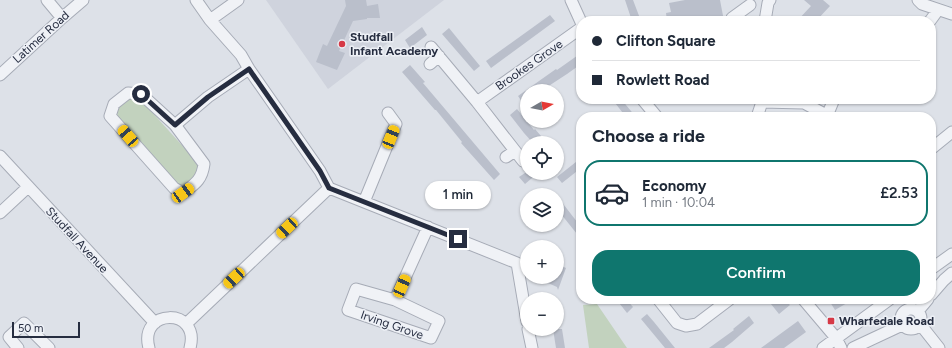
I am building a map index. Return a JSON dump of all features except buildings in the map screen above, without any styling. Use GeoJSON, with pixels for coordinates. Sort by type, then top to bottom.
{"type":"FeatureCollection","features":[{"type":"Feature","properties":{"kind":"street"},"geometry":{"type":"LineString","coordinates":[[47,0],[62,18]]}},
{"type":"Feature","properties":{"kind":"street","name":"Latimer Road"},"geometry":{"type":"LineString","coordinates":[[0,74],[83,0]]}},
{"type":"Feature","properties":{"kind":"street"},"geometry":{"type":"LineString","coordinates":[[196,0],[210,20],[241,55],[249,69],[320,171],[329,188],[517,263],[522,292]]}},
{"type":"Feature","properties":{"kind":"street"},"geometry":{"type":"LineString","coordinates":[[210,20],[238,0]]}},
{"type":"Feature","properties":{"kind":"street"},"geometry":{"type":"LineString","coordinates":[[571,0],[578,16]]}},
{"type":"Feature","properties":{"kind":"street"},"geometry":{"type":"LineString","coordinates":[[918,0],[922,4],[952,14]]}},
{"type":"Feature","properties":{"kind":"street"},"geometry":{"type":"LineString","coordinates":[[765,16],[768,1]]}},
{"type":"Feature","properties":{"kind":"street"},"geometry":{"type":"LineString","coordinates":[[736,16],[750,5]]}},
{"type":"Feature","properties":{"kind":"street"},"geometry":{"type":"LineString","coordinates":[[934,16],[938,10]]}},
{"type":"Feature","properties":{"kind":"street","name":"Brookes Grove"},"geometry":{"type":"LineString","coordinates":[[477,102],[576,32]]}},
{"type":"Feature","properties":{"kind":"street"},"geometry":{"type":"LineString","coordinates":[[432,47],[477,102],[510,154],[520,160]]}},
{"type":"Feature","properties":{"kind":"street"},"geometry":{"type":"LineString","coordinates":[[430,64],[439,56]]}},
{"type":"Feature","properties":{"kind":"street"},"geometry":{"type":"LineString","coordinates":[[175,125],[208,97],[249,69]]}},
{"type":"Feature","properties":{"kind":"street"},"geometry":{"type":"LineString","coordinates":[[128,93],[141,94],[175,125],[204,164],[203,173],[194,185],[183,193],[174,188],[110,116],[114,104],[128,93]]}},
{"type":"Feature","properties":{"kind":"street"},"geometry":{"type":"LineString","coordinates":[[646,104],[653,112]]}},
{"type":"Feature","properties":{"kind":"street"},"geometry":{"type":"LineString","coordinates":[[806,104],[821,112]]}},
{"type":"Feature","properties":{"kind":"street"},"geometry":{"type":"LineString","coordinates":[[364,202],[396,124],[388,113]]}},
{"type":"Feature","properties":{"kind":"street"},"geometry":{"type":"LineString","coordinates":[[936,146],[951,135]]}},
{"type":"Feature","properties":{"kind":"street","name":"Studfall Avenue"},"geometry":{"type":"LineString","coordinates":[[0,156],[155,323]]}},
{"type":"Feature","properties":{"kind":"street"},"geometry":{"type":"LineString","coordinates":[[0,213],[28,187]]}},
{"type":"Feature","properties":{"kind":"street"},"geometry":{"type":"LineString","coordinates":[[186,324],[329,188]]}},
{"type":"Feature","properties":{"kind":"street","name":"Irving Grove"},"geometry":{"type":"LineString","coordinates":[[395,300],[428,228]]}},
{"type":"Feature","properties":{"kind":"street"},"geometry":{"type":"LineString","coordinates":[[936,265],[952,254]]}},
{"type":"Feature","properties":{"kind":"street"},"geometry":{"type":"LineString","coordinates":[[936,289],[952,273]]}},
{"type":"Feature","properties":{"kind":"street","name":"Irving Grove"},"geometry":{"type":"LineString","coordinates":[[356,289],[395,300],[439,321],[431,338],[348,310],[356,289]]}},
{"type":"Feature","properties":{"kind":"street"},"geometry":{"type":"LineString","coordinates":[[662,304],[677,323],[686,326],[697,324],[723,304]]}},
{"type":"Feature","properties":{"kind":"street"},"geometry":{"type":"LineString","coordinates":[[807,304],[838,343]]}},
{"type":"Feature","properties":{"kind":"street"},"geometry":{"type":"LineString","coordinates":[[823,348],[838,343],[884,304]]}},
{"type":"Feature","properties":{"kind":"street"},"geometry":{"type":"LineString","coordinates":[[918,311],[924,304]]}},
{"type":"Feature","properties":{"kind":"street"},"geometry":{"type":"LineString","coordinates":[[920,324],[911,329],[907,328],[902,325],[900,318],[903,312],[908,309],[911,308],[918,311],[921,318],[920,324],[939,348]]}},
{"type":"Feature","properties":{"kind":"street"},"geometry":{"type":"LineString","coordinates":[[149,348],[148,335],[151,328],[155,323],[167,317],[180,320],[190,329],[192,336],[190,348]]}},
{"type":"Feature","properties":{"kind":"street"},"geometry":{"type":"LineString","coordinates":[[18,348],[9,337],[24,323],[49,348]]}},
{"type":"Feature","properties":{"kind":"street"},"geometry":{"type":"LineString","coordinates":[[853,348],[902,325]]}},
{"type":"Feature","properties":{"kind":"street"},"geometry":{"type":"LineString","coordinates":[[529,336],[532,348]]}},
{"type":"Feature","properties":{"kind":"shaded area","name":"Studfall Infant Academy"},"geometry":{"type":"Polygon","coordinates":[[[266,0],[444,0],[328,89],[266,0]]]}},
{"type":"Feature","properties":{"kind":"green space"},"geometry":{"type":"Polygon","coordinates":[[[131,97],[141,100],[198,163],[198,174],[191,182],[179,186],[117,116],[118,109],[121,104],[131,97]]]}},
{"type":"Feature","properties":{"kind":"green space"},"geometry":{"type":"Polygon","coordinates":[[[597,304],[627,348],[589,348],[583,305],[597,304]]]}},
{"type":"Feature","properties":{"kind":"place","name":"Studfall Infant Academy"},"geometry":{"type":"Point","coordinates":[342,44]}},
{"type":"Feature","properties":{"kind":"place","name":"Wharfedale Road"},"geometry":{"type":"Point","coordinates":[831,321]}},
{"type":"Feature","properties":{"kind":"route"},"geometry":{"type":"LineString","coordinates":[[141,94],[175,125],[208,97],[249,69],[320,171],[329,188],[458,239]]}}]}
